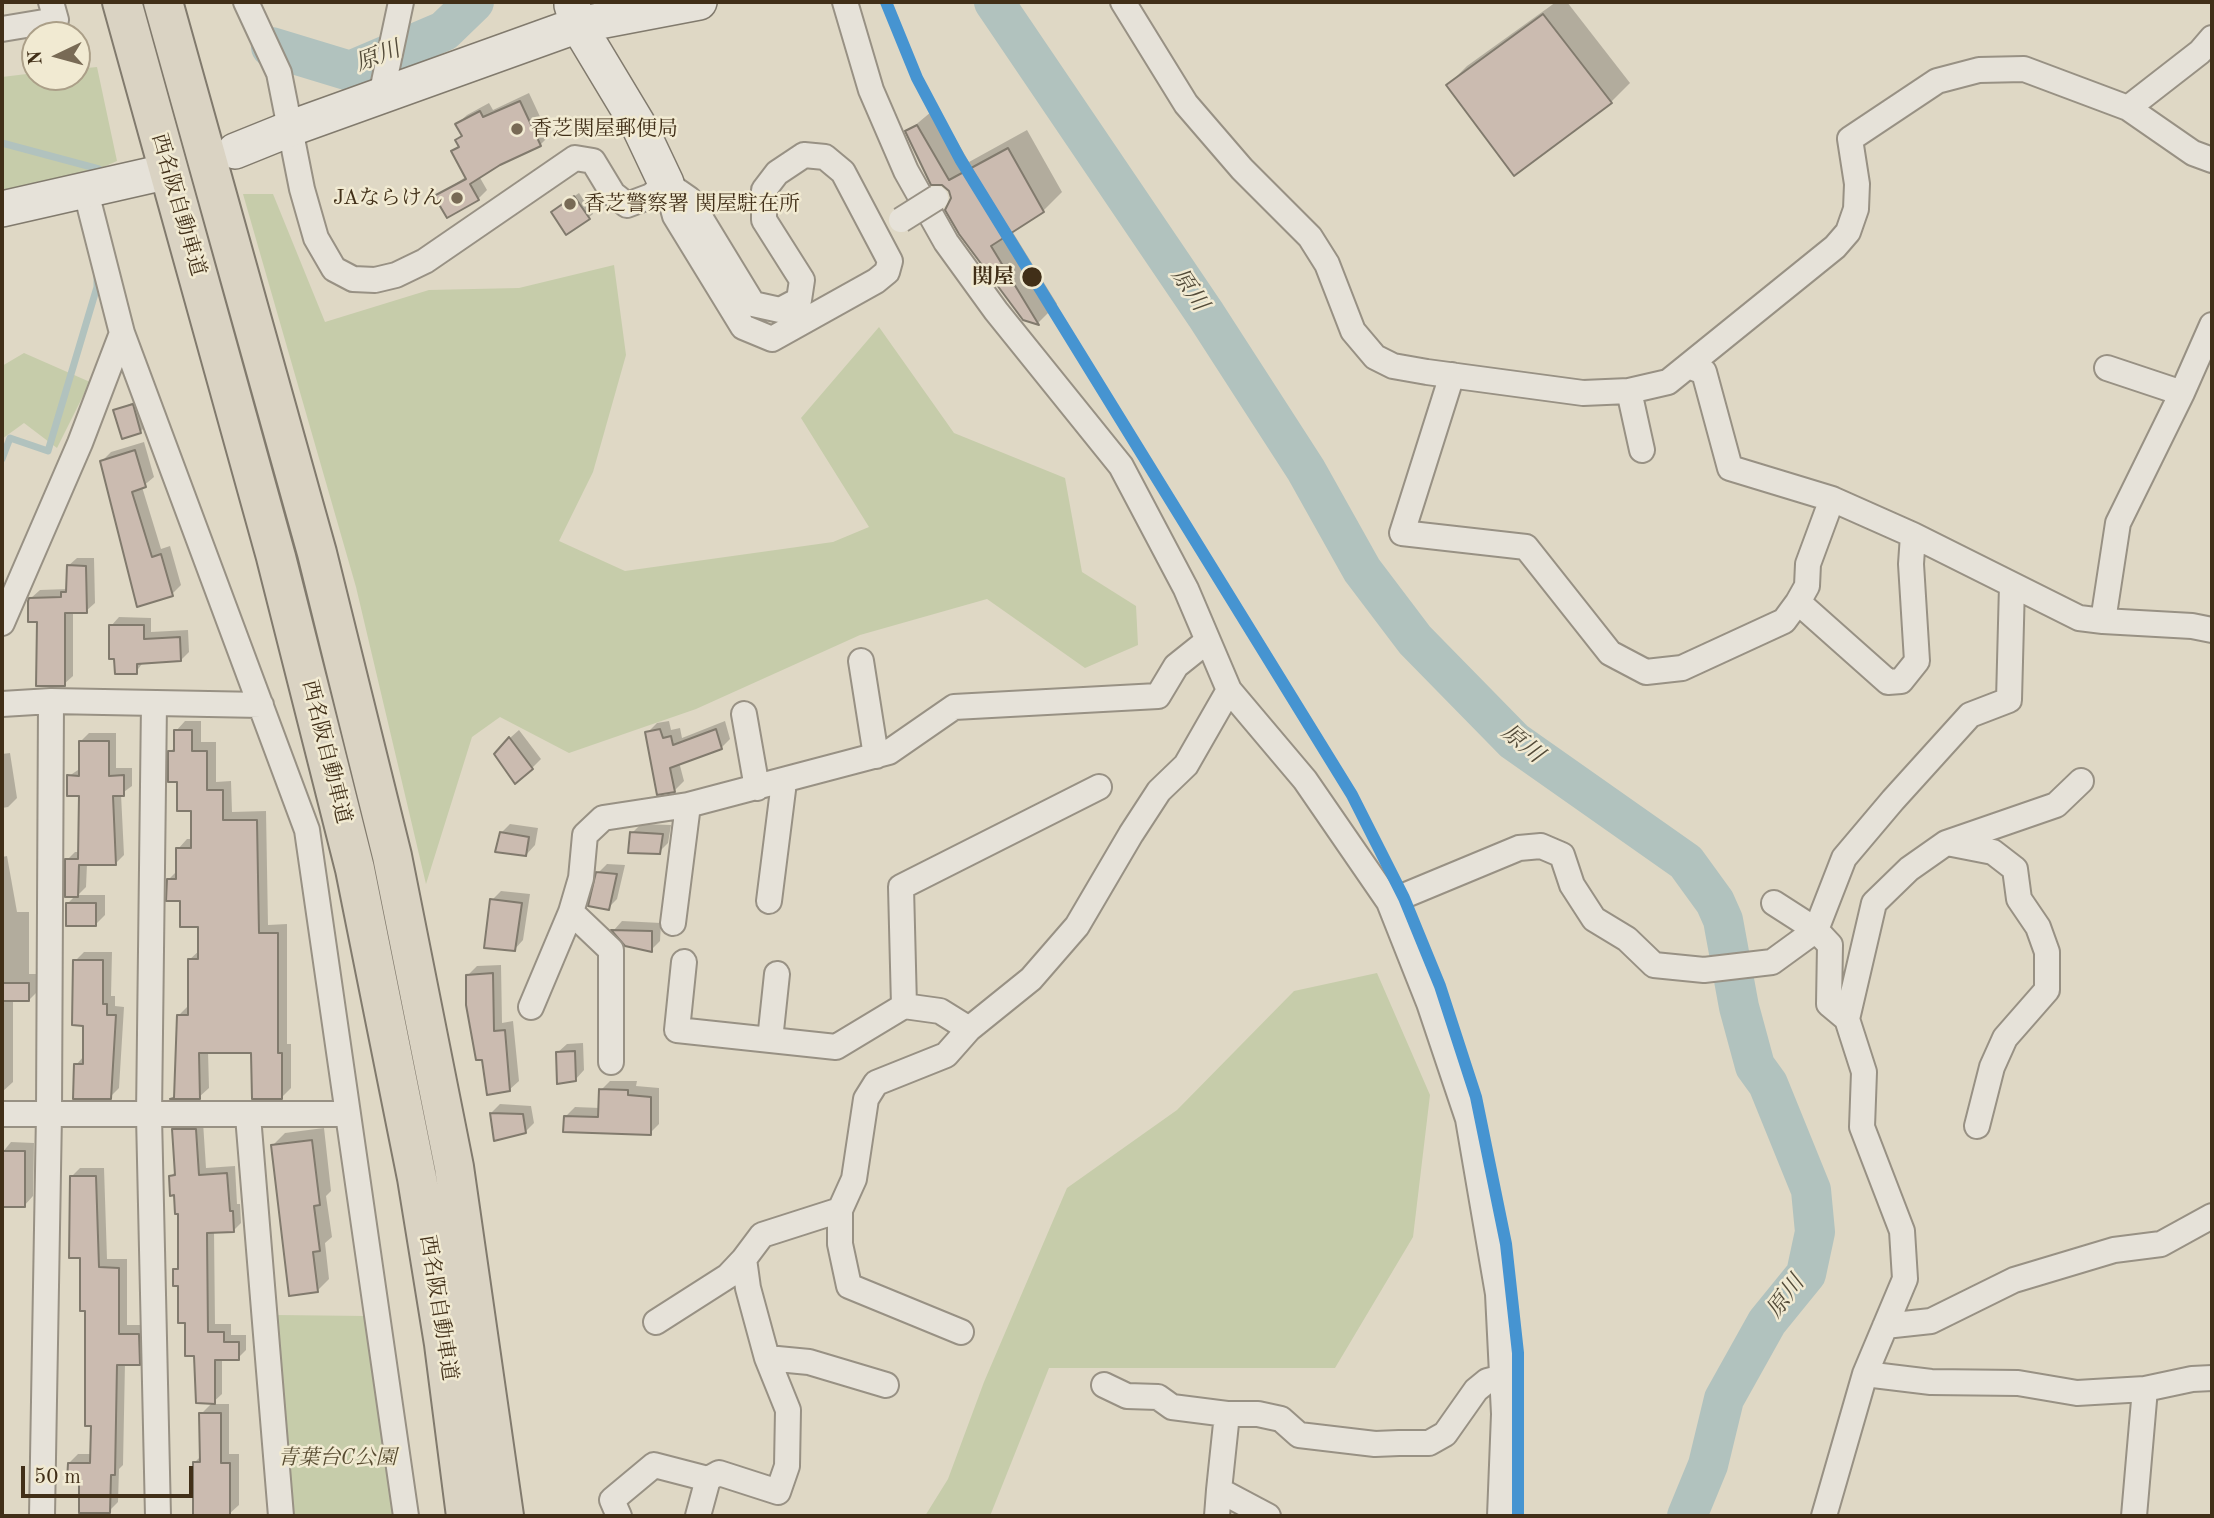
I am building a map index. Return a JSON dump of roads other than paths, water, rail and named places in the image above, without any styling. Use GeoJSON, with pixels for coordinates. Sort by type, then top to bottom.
{"type":"FeatureCollection","features":[{"type":"Feature","properties":{"kind":"highway","name":"西名阪自動車道"},"geometry":{"type":"LineString","coordinates":[[122,2],[276,557],[355,869],[418,1178],[444,1344],[466,1516]]}},
{"type":"Feature","properties":{"kind":"highway","name":"西名阪自動車道"},"geometry":{"type":"LineString","coordinates":[[163,2],[317,553],[392,856],[454,1167],[505,1516]]}},
{"type":"Feature","properties":{"kind":"street"},"geometry":{"type":"LineString","coordinates":[[2,29],[56,20],[51,2]]}},
{"type":"Feature","properties":{"kind":"street"},"geometry":{"type":"LineString","coordinates":[[246,2],[279,72],[289,129],[316,238],[334,269],[353,279],[375,280],[396,275],[425,261],[575,158],[593,161],[614,194],[627,205],[651,196],[666,183]]}},
{"type":"Feature","properties":{"kind":"street"},"geometry":{"type":"LineString","coordinates":[[381,96],[401,2]]}},
{"type":"Feature","properties":{"kind":"street"},"geometry":{"type":"LineString","coordinates":[[235,151],[381,96],[574,13],[699,2]]}},
{"type":"Feature","properties":{"kind":"street"},"geometry":{"type":"LineString","coordinates":[[845,2],[871,90],[906,171],[939,230],[996,311],[1121,466],[1185,589],[1229,690],[1306,780],[1389,902],[1429,1003],[1468,1119],[1498,1294],[1502,1377],[1500,1516]]}},
{"type":"Feature","properties":{"kind":"street"},"geometry":{"type":"LineString","coordinates":[[1123,2],[1186,104],[1242,169],[1310,237],[1327,264],[1353,331],[1375,357],[1393,366],[1452,375],[1583,393],[1629,391],[1668,382],[1691,367],[1835,247],[1848,232],[1856,209],[1857,184],[1850,139],[1937,81],[1979,71],[2024,69],[2128,108],[2193,153],[2212,160]]}},
{"type":"Feature","properties":{"kind":"street"},"geometry":{"type":"LineString","coordinates":[[574,13],[640,128],[666,183],[675,216],[743,327],[772,340],[839,304],[887,272],[890,261],[843,172],[825,157],[804,155],[777,173],[764,190],[764,220],[802,280],[799,300],[780,310],[753,303],[689,199],[666,183]]}},
{"type":"Feature","properties":{"kind":"street"},"geometry":{"type":"LineString","coordinates":[[2128,108],[2200,52],[2212,38]]}},
{"type":"Feature","properties":{"kind":"street"},"geometry":{"type":"LineString","coordinates":[[2,209],[156,174]]}},
{"type":"Feature","properties":{"kind":"street"},"geometry":{"type":"LineString","coordinates":[[86,192],[122,333],[307,830],[406,1516]]}},
{"type":"Feature","properties":{"kind":"street"},"geometry":{"type":"LineString","coordinates":[[901,220],[936,198]]}},
{"type":"Feature","properties":{"kind":"street"},"geometry":{"type":"LineString","coordinates":[[2103,621],[2118,523],[2212,325]]}},
{"type":"Feature","properties":{"kind":"street"},"geometry":{"type":"LineString","coordinates":[[2,624],[80,443],[122,333]]}},
{"type":"Feature","properties":{"kind":"street"},"geometry":{"type":"LineString","coordinates":[[1691,367],[1704,372],[1730,468],[1832,499],[1913,535],[2079,618],[2192,625],[2212,630]]}},
{"type":"Feature","properties":{"kind":"street"},"geometry":{"type":"LineString","coordinates":[[2106,368],[2182,393]]}},
{"type":"Feature","properties":{"kind":"street"},"geometry":{"type":"LineString","coordinates":[[1452,375],[1402,533],[1526,547],[1610,653],[1646,672],[1682,668],[1784,621],[1807,586],[1808,564],[1832,499]]}},
{"type":"Feature","properties":{"kind":"street"},"geometry":{"type":"LineString","coordinates":[[1629,391],[1642,450]]}},
{"type":"Feature","properties":{"kind":"street"},"geometry":{"type":"LineString","coordinates":[[1798,602],[1888,682],[1901,681],[1917,661],[1911,564],[1913,535]]}},
{"type":"Feature","properties":{"kind":"street"},"geometry":{"type":"LineString","coordinates":[[1389,902],[1519,848],[1541,846],[1562,855],[1572,885],[1594,919],[1627,939],[1654,965],[1704,970],[1772,961],[1816,930],[1844,858],[1970,715],[2009,700],[2012,585]]}},
{"type":"Feature","properties":{"kind":"street"},"geometry":{"type":"LineString","coordinates":[[531,1007],[571,912],[581,878],[585,835],[603,818],[688,805],[784,782],[890,752],[954,707],[1158,696],[1176,666],[1206,642]]}},
{"type":"Feature","properties":{"kind":"street"},"geometry":{"type":"LineString","coordinates":[[861,661],[876,756]]}},
{"type":"Feature","properties":{"kind":"street"},"geometry":{"type":"LineString","coordinates":[[961,1332],[849,1286],[840,1244],[840,1210],[854,1179],[866,1099],[876,1083],[946,1055],[969,1029],[1031,979],[1077,926],[1159,791],[1186,765],[1229,690]]}},
{"type":"Feature","properties":{"kind":"street"},"geometry":{"type":"LineString","coordinates":[[2,704],[51,701],[261,705]]}},
{"type":"Feature","properties":{"kind":"street"},"geometry":{"type":"LineString","coordinates":[[42,1516],[49,1114],[51,701]]}},
{"type":"Feature","properties":{"kind":"street"},"geometry":{"type":"LineString","coordinates":[[154,704],[149,1116],[158,1516]]}},
{"type":"Feature","properties":{"kind":"street"},"geometry":{"type":"LineString","coordinates":[[744,714],[757,788]]}},
{"type":"Feature","properties":{"kind":"street"},"geometry":{"type":"LineString","coordinates":[[1824,1516],[1865,1374],[1905,1279],[1902,1231],[1861,1128],[1864,1072],[1847,1019],[1874,903],[1909,869],[1946,842],[2056,804],[2081,781]]}},
{"type":"Feature","properties":{"kind":"street"},"geometry":{"type":"LineString","coordinates":[[769,901],[784,782]]}},
{"type":"Feature","properties":{"kind":"street"},"geometry":{"type":"LineString","coordinates":[[904,1006],[901,887],[1099,787]]}},
{"type":"Feature","properties":{"kind":"street"},"geometry":{"type":"LineString","coordinates":[[673,923],[688,805]]}},
{"type":"Feature","properties":{"kind":"street"},"geometry":{"type":"LineString","coordinates":[[1946,842],[1993,852],[2015,869],[2019,899],[2038,927],[2047,952],[2047,990],[2005,1038],[1992,1067],[1977,1126]]}},
{"type":"Feature","properties":{"kind":"street"},"geometry":{"type":"LineString","coordinates":[[1774,903],[1816,930],[1830,945],[1829,1004],[1847,1019]]}},
{"type":"Feature","properties":{"kind":"street"},"geometry":{"type":"LineString","coordinates":[[571,912],[611,950],[611,1062]]}},
{"type":"Feature","properties":{"kind":"street"},"geometry":{"type":"LineString","coordinates":[[684,962],[677,1030],[836,1047],[904,1006],[940,1011],[969,1029]]}},
{"type":"Feature","properties":{"kind":"street"},"geometry":{"type":"LineString","coordinates":[[770,1040],[777,974]]}},
{"type":"Feature","properties":{"kind":"street"},"geometry":{"type":"LineString","coordinates":[[2,1114],[347,1114]]}},
{"type":"Feature","properties":{"kind":"street"},"geometry":{"type":"LineString","coordinates":[[248,1116],[281,1516]]}},
{"type":"Feature","properties":{"kind":"street"},"geometry":{"type":"LineString","coordinates":[[656,1322],[728,1276],[762,1235],[840,1210]]}},
{"type":"Feature","properties":{"kind":"street"},"geometry":{"type":"LineString","coordinates":[[1885,1326],[1931,1321],[2026,1276],[2114,1250],[2161,1244],[2212,1216]]}},
{"type":"Feature","properties":{"kind":"street"},"geometry":{"type":"LineString","coordinates":[[619,1516],[612,1500],[654,1465],[708,1479],[719,1473],[779,1492],[786,1466],[788,1410],[767,1358],[748,1288],[744,1259]]}},
{"type":"Feature","properties":{"kind":"street"},"geometry":{"type":"LineString","coordinates":[[767,1358],[809,1362],[886,1385]]}},
{"type":"Feature","properties":{"kind":"street"},"geometry":{"type":"LineString","coordinates":[[1865,1374],[1931,1382],[2018,1383],[2077,1393],[2145,1389],[2192,1379],[2212,1378]]}},
{"type":"Feature","properties":{"kind":"street"},"geometry":{"type":"LineString","coordinates":[[1104,1385],[1127,1396],[1158,1397],[1172,1407],[1227,1414],[1258,1414],[1281,1419],[1299,1435],[1340,1437],[1375,1444],[1429,1443],[1445,1434],[1476,1390],[1487,1381],[1502,1377]]}},
{"type":"Feature","properties":{"kind":"street"},"geometry":{"type":"LineString","coordinates":[[2134,1516],[2145,1389]]}},
{"type":"Feature","properties":{"kind":"street"},"geometry":{"type":"LineString","coordinates":[[1217,1516],[1227,1414]]}},
{"type":"Feature","properties":{"kind":"street"},"geometry":{"type":"LineString","coordinates":[[698,1516],[708,1479]]}},
{"type":"Feature","properties":{"kind":"street"},"geometry":{"type":"LineString","coordinates":[[1219,1490],[1268,1516]]}},
{"type":"Feature","properties":{"kind":"waterway","name":"原川"},"geometry":{"type":"LineString","coordinates":[[271,47],[350,71],[444,31],[474,2]]}},
{"type":"Feature","properties":{"kind":"waterway","name":"原川"},"geometry":{"type":"LineString","coordinates":[[994,2],[1206,315],[1306,470],[1362,570],[1415,640],[1514,741],[1686,862],[1715,902],[1723,920],[1739,1007],[1755,1066],[1768,1084],[1811,1190],[1815,1232],[1806,1274],[1767,1322],[1724,1399],[1708,1465],[1687,1516]]}},
{"type":"Feature","properties":{"kind":"waterway"},"geometry":{"type":"LineString","coordinates":[[2,143],[99,169],[99,177]]}},
{"type":"Feature","properties":{"kind":"waterway"},"geometry":{"type":"LineString","coordinates":[[2,459],[10,438],[48,451],[97,287],[97,276]]}},
{"type":"Feature","properties":{"kind":"place","name":"香芝関屋郵便局"},"geometry":{"type":"Point","coordinates":[517,129]}},
{"type":"Feature","properties":{"kind":"place","name":"JAならけん"},"geometry":{"type":"Point","coordinates":[457,198]}},
{"type":"Feature","properties":{"kind":"place","name":"香芝警察署 関屋駐在所"},"geometry":{"type":"Point","coordinates":[570,204]}},
{"type":"Feature","properties":{"kind":"place","name":"関屋"},"geometry":{"type":"Point","coordinates":[1032,277]}},
{"type":"Feature","properties":{"kind":"park label","name":"青葉台C公園"},"geometry":{"type":"Point","coordinates":[337,1458]}}]}
